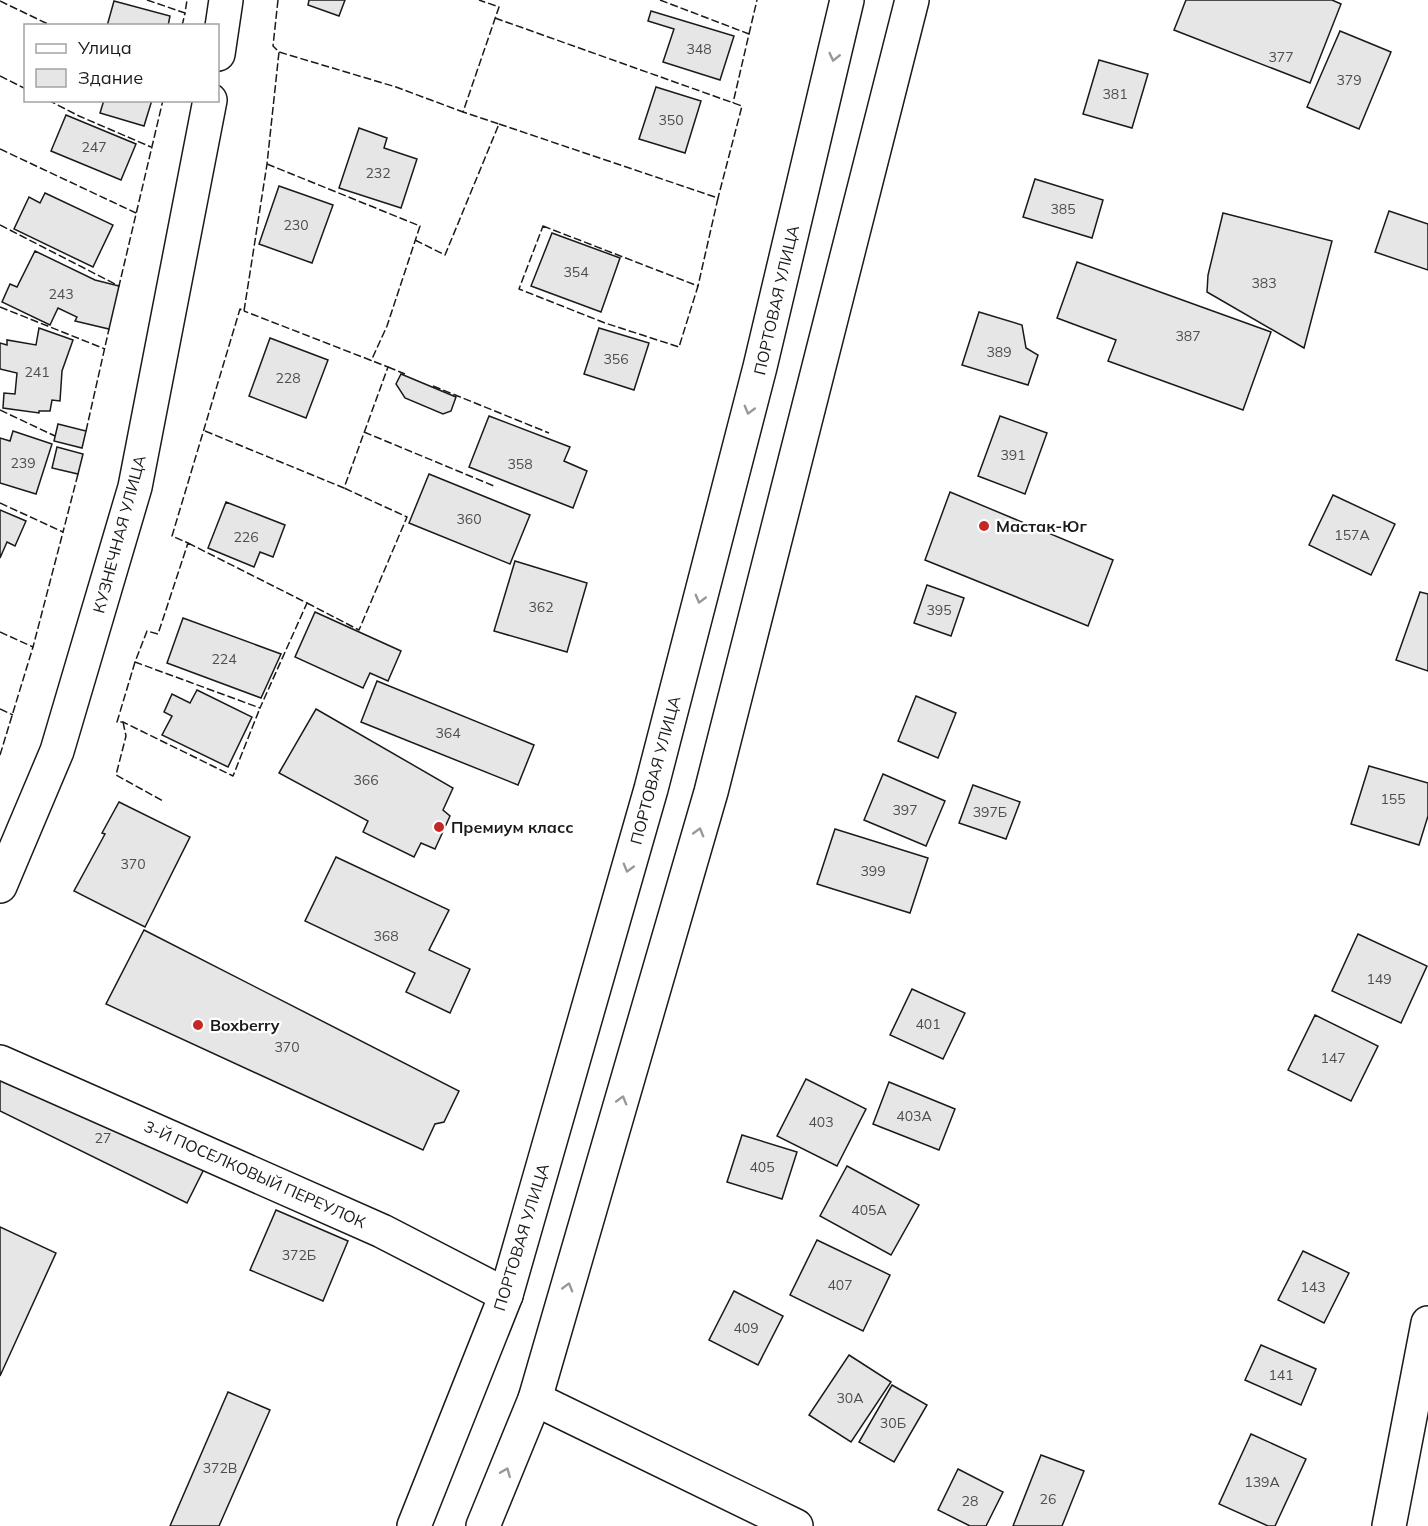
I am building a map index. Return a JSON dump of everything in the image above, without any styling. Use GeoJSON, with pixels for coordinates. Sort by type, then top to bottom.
{"type":"FeatureCollection","features":[{"type":"Feature","properties":{"kind":"main road"},"geometry":{"type":"LineString","coordinates":[[219,47],[226,0]]}},
{"type":"Feature","properties":{"kind":"main road","name":"ПОРТОВАЯ УЛИЦА"},"geometry":{"type":"LineString","coordinates":[[414,1526],[506,1295],[651,789],[760,367],[847,0]]}},
{"type":"Feature","properties":{"kind":"main road"},"geometry":{"type":"LineString","coordinates":[[483,1526],[535,1399],[711,792],[912,0]]}},
{"type":"Feature","properties":{"kind":"main road","name":"КУЗНЕЧНАЯ УЛИЦА"},"geometry":{"type":"LineString","coordinates":[[0,886],[57,751],[135,487],[210,102]]}},
{"type":"Feature","properties":{"kind":"main road","name":"3-Й ПОСЕЛКОВЫЙ ПЕРЕУЛОК"},"geometry":{"type":"LineString","coordinates":[[0,1062],[382,1230],[506,1295]]}},
{"type":"Feature","properties":{"kind":"main road"},"geometry":{"type":"LineString","coordinates":[[1389,1526],[1428,1323]]}},
{"type":"Feature","properties":{"kind":"main road"},"geometry":{"type":"LineString","coordinates":[[535,1399],[796,1526]]}},
{"type":"Feature","properties":{"kind":"building"},"geometry":{"type":"Polygon","coordinates":[[[309,0],[345,0],[339,16],[308,5],[309,0]]]}},
{"type":"Feature","properties":{"kind":"building"},"geometry":{"type":"Polygon","coordinates":[[[1186,0],[1332,0],[1341,4],[1310,83],[1174,30],[1186,0]]]}},
{"type":"Feature","properties":{"kind":"building"},"geometry":{"type":"Polygon","coordinates":[[[114,1],[170,16],[168,24],[108,24],[114,1]]]}},
{"type":"Feature","properties":{"kind":"building"},"geometry":{"type":"Polygon","coordinates":[[[651,11],[734,36],[720,80],[663,62],[674,29],[648,21],[651,11]]]}},
{"type":"Feature","properties":{"kind":"building"},"geometry":{"type":"Polygon","coordinates":[[[1340,31],[1391,52],[1359,129],[1307,107],[1340,31]]]}},
{"type":"Feature","properties":{"kind":"building"},"geometry":{"type":"Polygon","coordinates":[[[1099,60],[1148,74],[1132,128],[1083,114],[1099,60]]]}},
{"type":"Feature","properties":{"kind":"building"},"geometry":{"type":"Polygon","coordinates":[[[656,87],[701,101],[685,153],[639,139],[656,87]]]}},
{"type":"Feature","properties":{"kind":"building"},"geometry":{"type":"Polygon","coordinates":[[[103,102],[151,102],[144,126],[100,113],[103,102]]]}},
{"type":"Feature","properties":{"kind":"building"},"geometry":{"type":"Polygon","coordinates":[[[66,115],[136,144],[121,180],[51,151],[66,115]]]}},
{"type":"Feature","properties":{"kind":"building"},"geometry":{"type":"Polygon","coordinates":[[[359,128],[387,138],[384,148],[417,159],[401,208],[339,188],[359,128]]]}},
{"type":"Feature","properties":{"kind":"building"},"geometry":{"type":"Polygon","coordinates":[[[1035,179],[1103,200],[1092,238],[1023,217],[1035,179]]]}},
{"type":"Feature","properties":{"kind":"building"},"geometry":{"type":"Polygon","coordinates":[[[279,186],[333,205],[312,263],[259,244],[279,186]]]}},
{"type":"Feature","properties":{"kind":"building"},"geometry":{"type":"Polygon","coordinates":[[[45,193],[113,225],[93,267],[14,229],[29,197],[40,203],[45,193]]]}},
{"type":"Feature","properties":{"kind":"building"},"geometry":{"type":"Polygon","coordinates":[[[1389,211],[1428,224],[1428,270],[1375,252],[1389,211]]]}},
{"type":"Feature","properties":{"kind":"building"},"geometry":{"type":"Polygon","coordinates":[[[1223,213],[1332,241],[1304,348],[1207,292],[1208,275],[1223,213]]]}},
{"type":"Feature","properties":{"kind":"building"},"geometry":{"type":"Polygon","coordinates":[[[552,233],[620,258],[601,312],[531,286],[552,233]]]}},
{"type":"Feature","properties":{"kind":"building"},"geometry":{"type":"Polygon","coordinates":[[[35,251],[95,280],[119,286],[109,329],[75,321],[77,317],[58,308],[50,325],[2,302],[10,284],[17,287],[35,251]]]}},
{"type":"Feature","properties":{"kind":"building"},"geometry":{"type":"Polygon","coordinates":[[[1077,262],[1271,332],[1243,410],[1108,361],[1116,340],[1057,318],[1077,262]]]}},
{"type":"Feature","properties":{"kind":"building"},"geometry":{"type":"Polygon","coordinates":[[[979,312],[1022,325],[1026,348],[1038,355],[1028,385],[962,365],[979,312]]]}},
{"type":"Feature","properties":{"kind":"building"},"geometry":{"type":"Polygon","coordinates":[[[39,328],[73,340],[62,371],[60,401],[52,400],[50,411],[39,411],[39,413],[3,408],[4,393],[15,394],[17,373],[0,369],[0,343],[7,345],[7,340],[36,345],[39,328]]]}},
{"type":"Feature","properties":{"kind":"building"},"geometry":{"type":"Polygon","coordinates":[[[599,328],[649,343],[634,390],[584,374],[599,328]]]}},
{"type":"Feature","properties":{"kind":"building"},"geometry":{"type":"Polygon","coordinates":[[[270,338],[328,360],[306,418],[249,396],[270,338]]]}},
{"type":"Feature","properties":{"kind":"building"},"geometry":{"type":"Polygon","coordinates":[[[401,374],[456,397],[451,411],[443,414],[405,398],[396,384],[401,374]]]}},
{"type":"Feature","properties":{"kind":"building"},"geometry":{"type":"Polygon","coordinates":[[[489,416],[570,447],[564,461],[587,471],[573,508],[469,467],[489,416]]]}},
{"type":"Feature","properties":{"kind":"building"},"geometry":{"type":"Polygon","coordinates":[[[1000,416],[1047,433],[1025,494],[978,476],[1000,416]]]}},
{"type":"Feature","properties":{"kind":"building"},"geometry":{"type":"Polygon","coordinates":[[[58,424],[86,431],[82,448],[54,441],[58,424]]]}},
{"type":"Feature","properties":{"kind":"building"},"geometry":{"type":"Polygon","coordinates":[[[13,431],[52,444],[36,494],[0,483],[0,438],[10,441],[13,431]]]}},
{"type":"Feature","properties":{"kind":"building"},"geometry":{"type":"Polygon","coordinates":[[[57,447],[83,454],[78,474],[52,468],[57,447]]]}},
{"type":"Feature","properties":{"kind":"building"},"geometry":{"type":"Polygon","coordinates":[[[429,474],[530,515],[510,564],[409,523],[429,474]]]}},
{"type":"Feature","properties":{"kind":"building","name":"Мастак-Юг"},"geometry":{"type":"Polygon","coordinates":[[[950,492],[1113,560],[1088,626],[925,560],[950,492]]]}},
{"type":"Feature","properties":{"kind":"building"},"geometry":{"type":"Polygon","coordinates":[[[1333,495],[1395,524],[1371,575],[1309,545],[1333,495]]]}},
{"type":"Feature","properties":{"kind":"building"},"geometry":{"type":"Polygon","coordinates":[[[226,502],[285,525],[273,557],[260,552],[254,567],[208,548],[226,502]]]}},
{"type":"Feature","properties":{"kind":"building"},"geometry":{"type":"Polygon","coordinates":[[[0,510],[26,521],[15,546],[7,542],[0,558],[0,510]]]}},
{"type":"Feature","properties":{"kind":"building"},"geometry":{"type":"Polygon","coordinates":[[[515,561],[587,583],[567,652],[494,631],[515,561]]]}},
{"type":"Feature","properties":{"kind":"building"},"geometry":{"type":"Polygon","coordinates":[[[927,585],[964,598],[951,636],[914,623],[927,585]]]}},
{"type":"Feature","properties":{"kind":"building"},"geometry":{"type":"Polygon","coordinates":[[[1420,592],[1428,594],[1428,671],[1396,660],[1420,592]]]}},
{"type":"Feature","properties":{"kind":"building"},"geometry":{"type":"Polygon","coordinates":[[[315,612],[401,651],[388,681],[370,673],[363,688],[295,657],[315,612]]]}},
{"type":"Feature","properties":{"kind":"building"},"geometry":{"type":"Polygon","coordinates":[[[183,618],[281,654],[261,698],[167,663],[183,618]]]}},
{"type":"Feature","properties":{"kind":"building"},"geometry":{"type":"Polygon","coordinates":[[[377,681],[534,745],[518,785],[361,722],[377,681]]]}},
{"type":"Feature","properties":{"kind":"building"},"geometry":{"type":"Polygon","coordinates":[[[197,690],[252,717],[228,767],[162,735],[172,716],[164,712],[172,694],[190,703],[197,690]]]}},
{"type":"Feature","properties":{"kind":"building"},"geometry":{"type":"Polygon","coordinates":[[[916,696],[956,713],[938,758],[898,741],[916,696]]]}},
{"type":"Feature","properties":{"kind":"building"},"geometry":{"type":"Polygon","coordinates":[[[316,709],[453,788],[443,810],[450,816],[435,849],[421,843],[414,857],[363,832],[368,821],[279,773],[316,709]]]}},
{"type":"Feature","properties":{"kind":"building"},"geometry":{"type":"Polygon","coordinates":[[[1369,766],[1428,783],[1428,816],[1419,845],[1351,824],[1369,766]]]}},
{"type":"Feature","properties":{"kind":"building"},"geometry":{"type":"Polygon","coordinates":[[[883,774],[945,801],[926,846],[864,820],[883,774]]]}},
{"type":"Feature","properties":{"kind":"building"},"geometry":{"type":"Polygon","coordinates":[[[973,785],[1020,802],[1006,839],[959,823],[973,785]]]}},
{"type":"Feature","properties":{"kind":"building"},"geometry":{"type":"Polygon","coordinates":[[[119,802],[190,837],[145,927],[74,891],[105,834],[102,833],[119,802]]]}},
{"type":"Feature","properties":{"kind":"building"},"geometry":{"type":"Polygon","coordinates":[[[835,829],[928,858],[910,913],[817,884],[835,829]]]}},
{"type":"Feature","properties":{"kind":"building"},"geometry":{"type":"Polygon","coordinates":[[[336,857],[449,910],[429,950],[470,969],[450,1013],[406,992],[415,973],[305,921],[336,857]]]}},
{"type":"Feature","properties":{"kind":"building"},"geometry":{"type":"Polygon","coordinates":[[[144,930],[459,1091],[444,1122],[435,1124],[423,1150],[106,1004],[144,930]]]}},
{"type":"Feature","properties":{"kind":"building"},"geometry":{"type":"Polygon","coordinates":[[[1358,934],[1427,966],[1401,1023],[1332,991],[1358,934]]]}},
{"type":"Feature","properties":{"kind":"building"},"geometry":{"type":"Polygon","coordinates":[[[912,989],[965,1013],[943,1059],[890,1035],[912,989]]]}},
{"type":"Feature","properties":{"kind":"building"},"geometry":{"type":"Polygon","coordinates":[[[1315,1015],[1378,1046],[1351,1101],[1288,1070],[1315,1015]]]}},
{"type":"Feature","properties":{"kind":"building"},"geometry":{"type":"Polygon","coordinates":[[[0,1065],[206,1165],[187,1203],[0,1111],[0,1065]]]}},
{"type":"Feature","properties":{"kind":"building"},"geometry":{"type":"Polygon","coordinates":[[[806,1079],[866,1109],[837,1166],[777,1136],[806,1079]]]}},
{"type":"Feature","properties":{"kind":"building"},"geometry":{"type":"Polygon","coordinates":[[[889,1082],[955,1109],[939,1150],[873,1124],[889,1082]]]}},
{"type":"Feature","properties":{"kind":"building"},"geometry":{"type":"Polygon","coordinates":[[[742,1135],[797,1152],[782,1199],[727,1182],[742,1135]]]}},
{"type":"Feature","properties":{"kind":"building"},"geometry":{"type":"Polygon","coordinates":[[[847,1166],[919,1205],[891,1255],[820,1216],[847,1166]]]}},
{"type":"Feature","properties":{"kind":"building"},"geometry":{"type":"Polygon","coordinates":[[[276,1210],[348,1241],[323,1301],[250,1270],[276,1210]]]}},
{"type":"Feature","properties":{"kind":"building"},"geometry":{"type":"Polygon","coordinates":[[[0,1227],[56,1253],[0,1376],[0,1227]]]}},
{"type":"Feature","properties":{"kind":"building"},"geometry":{"type":"Polygon","coordinates":[[[817,1240],[890,1275],[863,1331],[790,1295],[817,1240]]]}},
{"type":"Feature","properties":{"kind":"building"},"geometry":{"type":"Polygon","coordinates":[[[1303,1251],[1349,1273],[1324,1323],[1278,1300],[1303,1251]]]}},
{"type":"Feature","properties":{"kind":"building"},"geometry":{"type":"Polygon","coordinates":[[[734,1291],[783,1316],[758,1365],[709,1340],[734,1291]]]}},
{"type":"Feature","properties":{"kind":"building"},"geometry":{"type":"Polygon","coordinates":[[[1261,1345],[1316,1369],[1301,1405],[1245,1380],[1261,1345]]]}},
{"type":"Feature","properties":{"kind":"building"},"geometry":{"type":"Polygon","coordinates":[[[849,1355],[891,1382],[851,1442],[809,1415],[849,1355]]]}},
{"type":"Feature","properties":{"kind":"building"},"geometry":{"type":"Polygon","coordinates":[[[892,1385],[927,1405],[894,1462],[859,1442],[892,1385]]]}},
{"type":"Feature","properties":{"kind":"building"},"geometry":{"type":"Polygon","coordinates":[[[228,1392],[270,1410],[219,1526],[170,1526],[228,1392]]]}},
{"type":"Feature","properties":{"kind":"building"},"geometry":{"type":"Polygon","coordinates":[[[1251,1434],[1306,1459],[1275,1526],[1268,1526],[1219,1504],[1251,1434]]]}},
{"type":"Feature","properties":{"kind":"building"},"geometry":{"type":"Polygon","coordinates":[[[1041,1455],[1084,1471],[1062,1526],[1013,1526],[1041,1455]]]}},
{"type":"Feature","properties":{"kind":"building"},"geometry":{"type":"Polygon","coordinates":[[[958,1469],[1003,1492],[986,1526],[970,1526],[938,1510],[958,1469]]]}},
{"type":"Feature","properties":{"kind":"fence"},"geometry":{"type":"LineString","coordinates":[[147,0],[185,13],[187,0]]}},
{"type":"Feature","properties":{"kind":"fence"},"geometry":{"type":"LineString","coordinates":[[278,0],[273,46],[279,52],[396,87],[463,112],[499,7],[479,0]]}},
{"type":"Feature","properties":{"kind":"fence"},"geometry":{"type":"LineString","coordinates":[[660,0],[749,34],[733,103]]}},
{"type":"Feature","properties":{"kind":"fence"},"geometry":{"type":"LineString","coordinates":[[749,34],[757,0]]}},
{"type":"Feature","properties":{"kind":"fence"},"geometry":{"type":"LineString","coordinates":[[0,1],[48,24]]}},
{"type":"Feature","properties":{"kind":"fence"},"geometry":{"type":"LineString","coordinates":[[182,24],[185,13]]}},
{"type":"Feature","properties":{"kind":"fence"},"geometry":{"type":"LineString","coordinates":[[495,18],[742,106],[718,198]]}},
{"type":"Feature","properties":{"kind":"fence"},"geometry":{"type":"LineString","coordinates":[[188,543],[307,603],[260,708],[135,662],[147,631],[158,634],[188,543],[172,536],[240,309],[244,311],[267,164],[279,52]]}},
{"type":"Feature","properties":{"kind":"fence"},"geometry":{"type":"LineString","coordinates":[[0,76],[24,88]]}},
{"type":"Feature","properties":{"kind":"fence"},"geometry":{"type":"LineString","coordinates":[[52,102],[151,147]]}},
{"type":"Feature","properties":{"kind":"fence"},"geometry":{"type":"LineString","coordinates":[[0,225],[119,286],[163,102]]}},
{"type":"Feature","properties":{"kind":"fence"},"geometry":{"type":"LineString","coordinates":[[415,240],[445,255],[499,124],[463,112]]}},
{"type":"Feature","properties":{"kind":"fence"},"geometry":{"type":"LineString","coordinates":[[499,124],[718,198],[698,286]]}},
{"type":"Feature","properties":{"kind":"fence"},"geometry":{"type":"LineString","coordinates":[[0,149],[136,213]]}},
{"type":"Feature","properties":{"kind":"fence"},"geometry":{"type":"LineString","coordinates":[[267,164],[420,226],[387,326],[371,361]]}},
{"type":"Feature","properties":{"kind":"fence"},"geometry":{"type":"LineString","coordinates":[[543,226],[698,286],[679,347],[605,323],[519,289],[543,226]]}},
{"type":"Feature","properties":{"kind":"fence"},"geometry":{"type":"LineString","coordinates":[[0,307],[105,349]]}},
{"type":"Feature","properties":{"kind":"fence"},"geometry":{"type":"LineString","coordinates":[[205,431],[344,488],[388,367],[244,311]]}},
{"type":"Feature","properties":{"kind":"fence"},"geometry":{"type":"LineString","coordinates":[[86,431],[109,329]]}},
{"type":"Feature","properties":{"kind":"fence"},"geometry":{"type":"LineString","coordinates":[[388,367],[405,374]]}},
{"type":"Feature","properties":{"kind":"fence"},"geometry":{"type":"LineString","coordinates":[[433,386],[549,433]]}},
{"type":"Feature","properties":{"kind":"fence"},"geometry":{"type":"LineString","coordinates":[[0,410],[55,436]]}},
{"type":"Feature","properties":{"kind":"fence"},"geometry":{"type":"LineString","coordinates":[[364,432],[494,486]]}},
{"type":"Feature","properties":{"kind":"fence"},"geometry":{"type":"LineString","coordinates":[[0,503],[63,532],[78,474]]}},
{"type":"Feature","properties":{"kind":"fence"},"geometry":{"type":"LineString","coordinates":[[307,603],[359,630],[407,517],[344,488]]}},
{"type":"Feature","properties":{"kind":"fence"},"geometry":{"type":"LineString","coordinates":[[0,632],[33,647],[63,532]]}},
{"type":"Feature","properties":{"kind":"fence"},"geometry":{"type":"LineString","coordinates":[[0,755],[33,647]]}},
{"type":"Feature","properties":{"kind":"fence"},"geometry":{"type":"LineString","coordinates":[[135,662],[117,722],[123,722],[233,776],[260,708]]}},
{"type":"Feature","properties":{"kind":"fence"},"geometry":{"type":"LineString","coordinates":[[0,709],[13,715]]}},
{"type":"Feature","properties":{"kind":"fence"},"geometry":{"type":"LineString","coordinates":[[123,722],[126,736],[116,775],[163,801]]}},
{"type":"Feature","properties":{"kind":"place","name":"Мастак-Юг"},"geometry":{"type":"Point","coordinates":[984,526]}},
{"type":"Feature","properties":{"kind":"place","name":"Премиум класс"},"geometry":{"type":"Point","coordinates":[439,827]}},
{"type":"Feature","properties":{"kind":"place","name":"Boxberry"},"geometry":{"type":"Point","coordinates":[198,1025]}}]}
